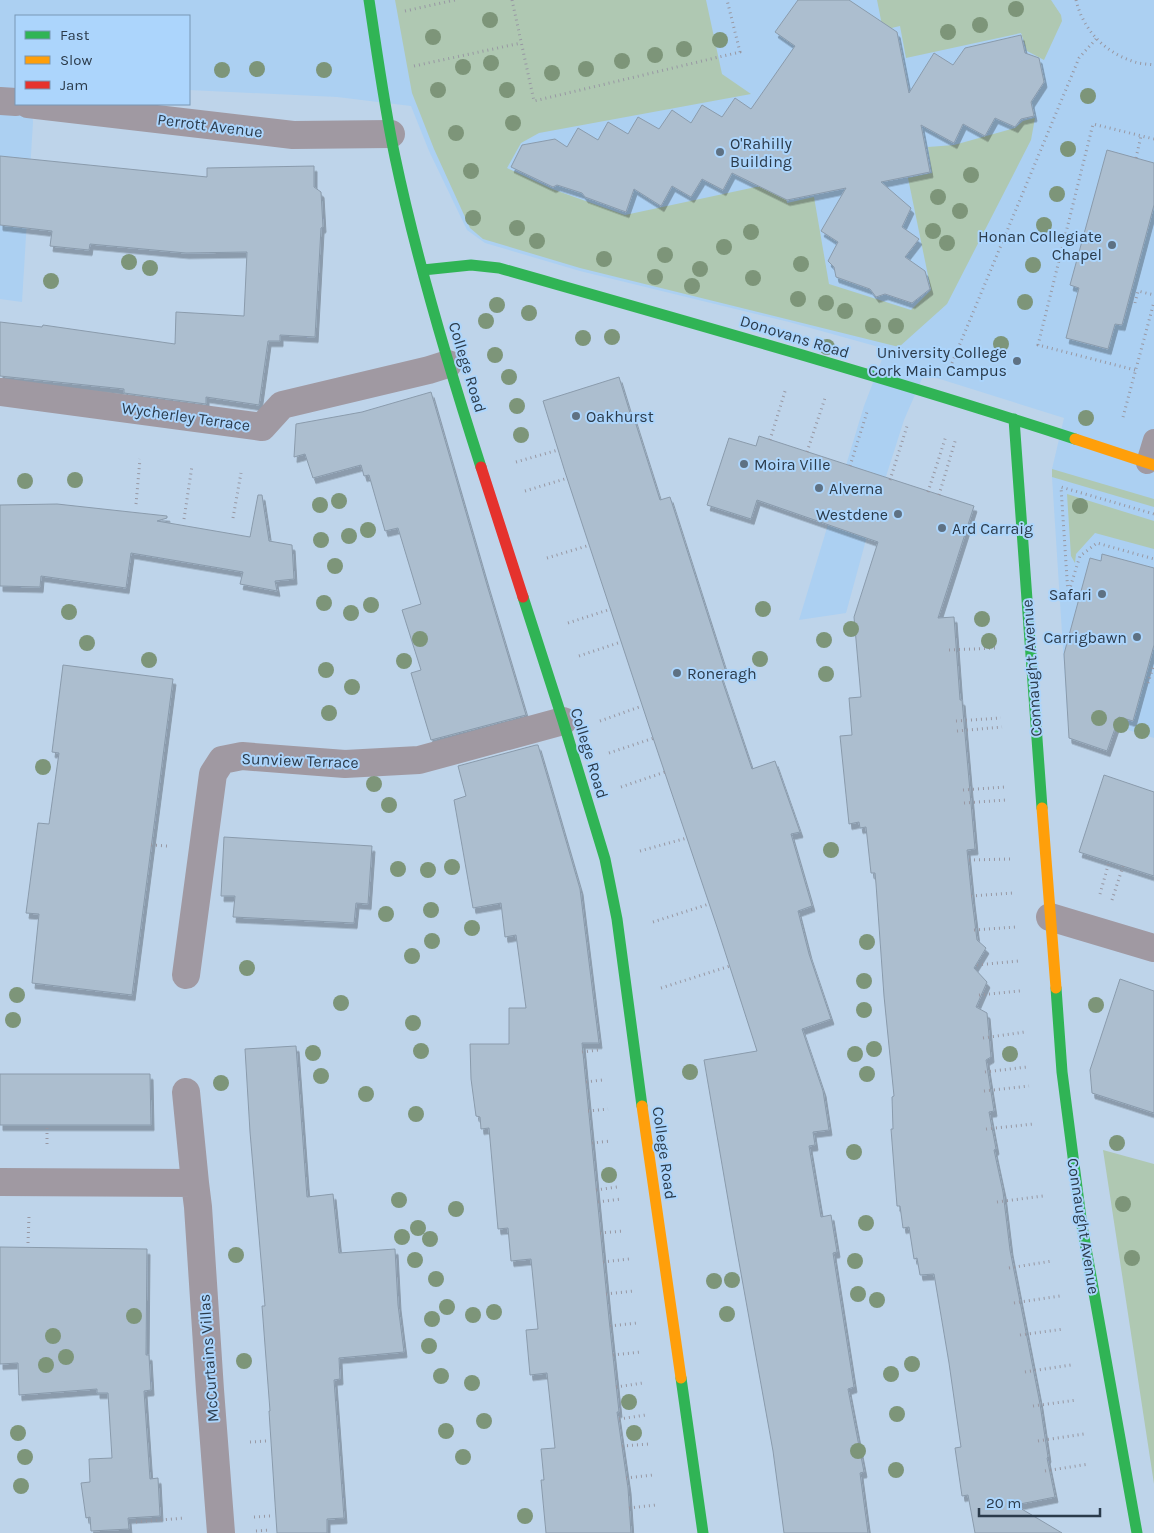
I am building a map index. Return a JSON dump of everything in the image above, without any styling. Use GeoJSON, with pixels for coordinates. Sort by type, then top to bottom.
{"type":"FeatureCollection","features":[{"type":"Feature","properties":{"kind":"street","name":"College Road"},"geometry":{"type":"LineString","coordinates":[[369,0],[395,156],[422,270],[448,364],[605,859],[617,918],[703,1533]]}},
{"type":"Feature","properties":{"kind":"street"},"geometry":{"type":"LineString","coordinates":[[0,101],[15,102]]}},
{"type":"Feature","properties":{"kind":"street","name":"Perrott Avenue"},"geometry":{"type":"LineString","coordinates":[[37,105],[294,135],[391,134]]}},
{"type":"Feature","properties":{"kind":"street","name":"Donovans Road"},"geometry":{"type":"LineString","coordinates":[[422,270],[464,266],[499,268],[718,330],[938,396],[1150,464]]}},
{"type":"Feature","properties":{"kind":"street","name":"Wycherley Terrace"},"geometry":{"type":"LineString","coordinates":[[0,392],[262,427],[282,405],[430,370],[448,364]]}},
{"type":"Feature","properties":{"kind":"street","name":"Connaught Avenue"},"geometry":{"type":"LineString","coordinates":[[1014,419],[1062,1072],[1082,1226],[1137,1533]]}},
{"type":"Feature","properties":{"kind":"street","name":"Sunview Terrace"},"geometry":{"type":"LineString","coordinates":[[186,975],[213,774],[222,760],[242,756],[345,764],[419,760],[563,722]]}},
{"type":"Feature","properties":{"kind":"street"},"geometry":{"type":"LineString","coordinates":[[1050,918],[1154,948]]}},
{"type":"Feature","properties":{"kind":"street","name":"McCurtains Villas"},"geometry":{"type":"LineString","coordinates":[[186,1092],[195,1183],[222,1533]]}},
{"type":"Feature","properties":{"kind":"street"},"geometry":{"type":"LineString","coordinates":[[0,1182],[195,1183]]}},
{"type":"Feature","properties":{"kind":"lane"},"geometry":{"type":"LineString","coordinates":[[1150,464],[1154,440]]}},
{"type":"Feature","properties":{"kind":"path"},"geometry":{"type":"LineString","coordinates":[[399,12],[455,0]]}},
{"type":"Feature","properties":{"kind":"path"},"geometry":{"type":"LineString","coordinates":[[512,0],[534,101],[740,52],[727,0]]}},
{"type":"Feature","properties":{"kind":"path"},"geometry":{"type":"LineString","coordinates":[[1076,0],[1079,14],[1096,39],[1114,54],[1136,62],[1154,65]]}},
{"type":"Feature","properties":{"kind":"path"},"geometry":{"type":"LineString","coordinates":[[938,396],[1078,58],[1096,39]]}},
{"type":"Feature","properties":{"kind":"path"},"geometry":{"type":"LineString","coordinates":[[407,67],[521,43]]}},
{"type":"Feature","properties":{"kind":"path"},"geometry":{"type":"LineString","coordinates":[[1135,370],[1038,346],[1093,124],[1154,139]]}},
{"type":"Feature","properties":{"kind":"path"},"geometry":{"type":"LineString","coordinates":[[1136,158],[1142,136]]}},
{"type":"Feature","properties":{"kind":"path"},"geometry":{"type":"LineString","coordinates":[[1135,303],[1138,291],[1154,295]]}},
{"type":"Feature","properties":{"kind":"path"},"geometry":{"type":"LineString","coordinates":[[1112,451],[1154,302]]}},
{"type":"Feature","properties":{"kind":"path"},"geometry":{"type":"LineString","coordinates":[[770,440],[787,384]]}},
{"type":"Feature","properties":{"kind":"path"},"geometry":{"type":"LineString","coordinates":[[807,452],[826,396]]}},
{"type":"Feature","properties":{"kind":"path"},"geometry":{"type":"LineString","coordinates":[[850,466],[867,410]]}},
{"type":"Feature","properties":{"kind":"path"},"geometry":{"type":"LineString","coordinates":[[890,480],[910,414]]}},
{"type":"Feature","properties":{"kind":"path"},"geometry":{"type":"LineString","coordinates":[[928,492],[949,427]]}},
{"type":"Feature","properties":{"kind":"path"},"geometry":{"type":"LineString","coordinates":[[939,495],[959,430]]}},
{"type":"Feature","properties":{"kind":"path"},"geometry":{"type":"LineString","coordinates":[[514,462],[558,450]]}},
{"type":"Feature","properties":{"kind":"path"},"geometry":{"type":"LineString","coordinates":[[136,504],[140,459]]}},
{"type":"Feature","properties":{"kind":"path"},"geometry":{"type":"LineString","coordinates":[[184,519],[192,466]]}},
{"type":"Feature","properties":{"kind":"path"},"geometry":{"type":"LineString","coordinates":[[233,518],[241,473]]}},
{"type":"Feature","properties":{"kind":"path"},"geometry":{"type":"LineString","coordinates":[[523,492],[568,478]]}},
{"type":"Feature","properties":{"kind":"path"},"geometry":{"type":"LineString","coordinates":[[1068,594],[1061,487],[1154,514]]}},
{"type":"Feature","properties":{"kind":"path"},"geometry":{"type":"LineString","coordinates":[[1068,594],[1080,556],[1097,544],[1154,559]]}},
{"type":"Feature","properties":{"kind":"path"},"geometry":{"type":"LineString","coordinates":[[544,559],[590,545]]}},
{"type":"Feature","properties":{"kind":"path"},"geometry":{"type":"LineString","coordinates":[[1060,595],[1068,594]]}},
{"type":"Feature","properties":{"kind":"path"},"geometry":{"type":"LineString","coordinates":[[565,624],[610,609]]}},
{"type":"Feature","properties":{"kind":"path"},"geometry":{"type":"LineString","coordinates":[[576,657],[621,642]]}},
{"type":"Feature","properties":{"kind":"path"},"geometry":{"type":"LineString","coordinates":[[949,650],[1000,648]]}},
{"type":"Feature","properties":{"kind":"path"},"geometry":{"type":"LineString","coordinates":[[1148,683],[1154,664]]}},
{"type":"Feature","properties":{"kind":"path"},"geometry":{"type":"LineString","coordinates":[[596,722],[642,706]]}},
{"type":"Feature","properties":{"kind":"path"},"geometry":{"type":"LineString","coordinates":[[956,721],[1005,718]]}},
{"type":"Feature","properties":{"kind":"path"},"geometry":{"type":"LineString","coordinates":[[957,731],[1005,727]]}},
{"type":"Feature","properties":{"kind":"path"},"geometry":{"type":"LineString","coordinates":[[607,754],[654,738]]}},
{"type":"Feature","properties":{"kind":"path"},"geometry":{"type":"LineString","coordinates":[[616,789],[665,772]]}},
{"type":"Feature","properties":{"kind":"path"},"geometry":{"type":"LineString","coordinates":[[963,790],[1010,786]]}},
{"type":"Feature","properties":{"kind":"path"},"geometry":{"type":"LineString","coordinates":[[964,803],[1011,800]]}},
{"type":"Feature","properties":{"kind":"path"},"geometry":{"type":"LineString","coordinates":[[633,853],[687,838]]}},
{"type":"Feature","properties":{"kind":"path"},"geometry":{"type":"LineString","coordinates":[[969,860],[1015,858]]}},
{"type":"Feature","properties":{"kind":"path"},"geometry":{"type":"LineString","coordinates":[[1099,895],[1109,862]]}},
{"type":"Feature","properties":{"kind":"path"},"geometry":{"type":"LineString","coordinates":[[1109,908],[1123,866]]}},
{"type":"Feature","properties":{"kind":"path"},"geometry":{"type":"LineString","coordinates":[[971,896],[1017,893]]}},
{"type":"Feature","properties":{"kind":"path"},"geometry":{"type":"LineString","coordinates":[[648,923],[709,904]]}},
{"type":"Feature","properties":{"kind":"path"},"geometry":{"type":"LineString","coordinates":[[974,930],[1019,926]]}},
{"type":"Feature","properties":{"kind":"path"},"geometry":{"type":"LineString","coordinates":[[977,965],[1022,960]]}},
{"type":"Feature","properties":{"kind":"path"},"geometry":{"type":"LineString","coordinates":[[658,989],[730,966]]}},
{"type":"Feature","properties":{"kind":"path"},"geometry":{"type":"LineString","coordinates":[[979,995],[1024,991]]}},
{"type":"Feature","properties":{"kind":"path"},"geometry":{"type":"LineString","coordinates":[[983,1038],[1027,1032]]}},
{"type":"Feature","properties":{"kind":"path"},"geometry":{"type":"LineString","coordinates":[[985,1072],[1030,1067]]}},
{"type":"Feature","properties":{"kind":"path"},"geometry":{"type":"LineString","coordinates":[[984,1091],[1031,1086]]}},
{"type":"Feature","properties":{"kind":"path"},"geometry":{"type":"LineString","coordinates":[[588,1111],[608,1109]]}},
{"type":"Feature","properties":{"kind":"path"},"geometry":{"type":"LineString","coordinates":[[986,1130],[1034,1124]]}},
{"type":"Feature","properties":{"kind":"path"},"geometry":{"type":"LineString","coordinates":[[592,1143],[611,1141]]}},
{"type":"Feature","properties":{"kind":"path"},"geometry":{"type":"LineString","coordinates":[[596,1190],[625,1186]]}},
{"type":"Feature","properties":{"kind":"path"},"geometry":{"type":"LineString","coordinates":[[997,1202],[1043,1196]]}},
{"type":"Feature","properties":{"kind":"path"},"geometry":{"type":"LineString","coordinates":[[598,1202],[626,1198]]}},
{"type":"Feature","properties":{"kind":"path"},"geometry":{"type":"LineString","coordinates":[[28,1243],[29,1210]]}},
{"type":"Feature","properties":{"kind":"path"},"geometry":{"type":"LineString","coordinates":[[600,1233],[629,1230]]}},
{"type":"Feature","properties":{"kind":"path"},"geometry":{"type":"LineString","coordinates":[[603,1262],[632,1259]]}},
{"type":"Feature","properties":{"kind":"path"},"geometry":{"type":"LineString","coordinates":[[1009,1268],[1054,1261]]}},
{"type":"Feature","properties":{"kind":"path"},"geometry":{"type":"LineString","coordinates":[[606,1294],[635,1291]]}},
{"type":"Feature","properties":{"kind":"path"},"geometry":{"type":"LineString","coordinates":[[1014,1303],[1060,1296]]}},
{"type":"Feature","properties":{"kind":"path"},"geometry":{"type":"LineString","coordinates":[[610,1326],[638,1323]]}},
{"type":"Feature","properties":{"kind":"path"},"geometry":{"type":"LineString","coordinates":[[1020,1335],[1066,1329]]}},
{"type":"Feature","properties":{"kind":"path"},"geometry":{"type":"LineString","coordinates":[[613,1355],[641,1352]]}},
{"type":"Feature","properties":{"kind":"path"},"geometry":{"type":"LineString","coordinates":[[1025,1372],[1072,1364]]}},
{"type":"Feature","properties":{"kind":"path"},"geometry":{"type":"LineString","coordinates":[[616,1386],[643,1384]]}},
{"type":"Feature","properties":{"kind":"path"},"geometry":{"type":"LineString","coordinates":[[1033,1406],[1078,1400]]}},
{"type":"Feature","properties":{"kind":"path"},"geometry":{"type":"LineString","coordinates":[[619,1419],[646,1416]]}},
{"type":"Feature","properties":{"kind":"path"},"geometry":{"type":"LineString","coordinates":[[1038,1441],[1084,1434]]}},
{"type":"Feature","properties":{"kind":"path"},"geometry":{"type":"LineString","coordinates":[[622,1446],[649,1444]]}},
{"type":"Feature","properties":{"kind":"path"},"geometry":{"type":"LineString","coordinates":[[1045,1471],[1089,1464]]}},
{"type":"Feature","properties":{"kind":"path"},"geometry":{"type":"LineString","coordinates":[[626,1478],[653,1474]]}},
{"type":"Feature","properties":{"kind":"path"},"geometry":{"type":"LineString","coordinates":[[628,1508],[656,1505]]}},
{"type":"Feature","properties":{"kind":"path"},"geometry":{"type":"LineString","coordinates":[[136,1522],[191,1518]]}},
{"type":"Feature","properties":{"kind":"shaded area","name":"University College Cork Main Campus"},"geometry":{"type":"Polygon","coordinates":[[[0,0],[1154,0],[1154,738],[1067,711],[1052,477],[1052,469],[1064,418],[924,374],[904,420],[867,536],[846,613],[799,620],[864,406],[886,349],[789,322],[580,271],[485,243],[467,230],[429,151],[411,106],[337,97],[190,90],[190,15],[15,15],[15,105],[31,105],[33,122],[22,302],[0,299],[0,0]]]}},
{"type":"Feature","properties":{"kind":"green space"},"geometry":{"type":"Polygon","coordinates":[[[395,0],[706,0],[722,74],[751,94],[539,133],[521,143],[507,168],[552,189],[625,215],[784,181],[787,203],[814,197],[829,284],[911,310],[931,290],[908,178],[932,173],[928,147],[954,145],[1015,128],[1023,121],[1035,118],[1031,140],[947,304],[899,347],[580,268],[483,239],[470,228],[434,149],[412,93],[395,0]]]}},
{"type":"Feature","properties":{"kind":"green space"},"geometry":{"type":"Polygon","coordinates":[[[877,0],[1051,0],[1061,15],[1062,21],[1044,60],[1027,51],[1021,33],[906,58],[900,26],[883,30],[877,0]]]}},
{"type":"Feature","properties":{"kind":"green space"},"geometry":{"type":"Polygon","coordinates":[[[1052,469],[1154,499],[1154,507],[1052,477],[1052,469]]]}},
{"type":"Feature","properties":{"kind":"green space"},"geometry":{"type":"Polygon","coordinates":[[[1067,494],[1154,521],[1154,549],[1095,533],[1076,554],[1075,563],[1071,556],[1067,494]]]}},
{"type":"Feature","properties":{"kind":"green space"},"geometry":{"type":"Polygon","coordinates":[[[1103,1150],[1154,1164],[1154,1484],[1103,1150]]]}},
{"type":"Feature","properties":{"kind":"building","name":"O'Rahilly Building"},"geometry":{"type":"Polygon","coordinates":[[[798,0],[849,0],[897,32],[909,93],[934,53],[953,65],[965,48],[1021,35],[1025,53],[1039,58],[1044,82],[1031,102],[1034,116],[1021,119],[1015,127],[995,118],[985,136],[963,124],[954,143],[921,125],[930,172],[881,182],[911,208],[902,227],[919,239],[905,257],[925,271],[930,289],[912,303],[885,294],[876,297],[870,289],[836,277],[834,267],[828,261],[838,242],[821,231],[846,188],[787,200],[732,173],[723,190],[702,179],[691,197],[672,186],[661,206],[634,189],[626,212],[585,197],[582,193],[557,185],[553,187],[511,167],[522,145],[555,139],[567,147],[578,128],[598,140],[608,122],[628,134],[638,117],[659,129],[672,110],[691,123],[702,105],[722,117],[735,98],[751,109],[795,46],[775,32],[798,0]]]}},
{"type":"Feature","properties":{"kind":"building","name":"Honan Collegiate Chapel"},"geometry":{"type":"Polygon","coordinates":[[[1107,150],[1154,163],[1154,205],[1122,325],[1115,324],[1108,349],[1066,338],[1079,288],[1070,285],[1107,150]]]}},
{"type":"Feature","properties":{"kind":"building"},"geometry":{"type":"Polygon","coordinates":[[[0,156],[207,177],[207,168],[314,166],[314,187],[321,192],[323,227],[321,228],[315,337],[280,335],[280,341],[268,341],[259,405],[206,397],[206,404],[124,393],[124,389],[0,376],[0,322],[42,327],[43,325],[175,344],[176,312],[244,316],[247,252],[186,253],[90,244],[89,250],[50,246],[52,231],[0,225],[0,156]]]}},
{"type":"Feature","properties":{"kind":"building"},"geometry":{"type":"Polygon","coordinates":[[[619,377],[660,500],[670,497],[726,672],[720,674],[752,769],[775,761],[800,832],[791,834],[812,906],[798,911],[809,954],[831,1019],[802,1029],[823,1091],[829,1130],[813,1132],[815,1145],[809,1146],[821,1217],[831,1215],[837,1252],[833,1253],[854,1387],[848,1389],[864,1472],[860,1473],[868,1533],[784,1533],[773,1451],[704,1060],[757,1051],[543,401],[619,377]]]}},
{"type":"Feature","properties":{"kind":"building"},"geometry":{"type":"Polygon","coordinates":[[[431,392],[526,715],[431,740],[411,673],[421,670],[402,610],[421,604],[398,528],[385,531],[369,475],[364,476],[361,465],[313,478],[305,454],[294,457],[296,424],[362,412],[431,392]]]}},
{"type":"Feature","properties":{"kind":"building"},"geometry":{"type":"Polygon","coordinates":[[[759,436],[974,506],[938,618],[954,617],[960,700],[962,700],[975,849],[967,850],[977,940],[986,948],[974,968],[987,982],[976,1007],[987,1013],[991,1057],[986,1060],[994,1111],[989,1112],[996,1149],[994,1150],[1003,1192],[1010,1250],[1040,1404],[1047,1458],[1055,1497],[1015,1505],[1062,1533],[975,1533],[968,1495],[962,1496],[955,1448],[961,1447],[934,1274],[920,1275],[917,1258],[914,1259],[909,1227],[903,1228],[900,1206],[897,1206],[891,1129],[893,1129],[892,1097],[894,1096],[875,873],[871,873],[866,827],[860,828],[859,822],[849,824],[840,736],[852,735],[849,698],[861,697],[854,617],[878,542],[757,500],[751,519],[707,505],[729,438],[756,446],[759,436]]]}},
{"type":"Feature","properties":{"kind":"building"},"geometry":{"type":"Polygon","coordinates":[[[258,495],[262,495],[269,541],[292,545],[294,579],[275,581],[277,591],[240,584],[243,572],[131,553],[126,588],[41,576],[40,587],[0,586],[0,505],[57,504],[167,516],[167,518],[157,521],[250,537],[258,495]]]}},
{"type":"Feature","properties":{"kind":"building"},"geometry":{"type":"Polygon","coordinates":[[[1102,554],[1154,568],[1154,645],[1133,721],[1119,717],[1107,751],[1069,738],[1064,654],[1090,558],[1101,561],[1102,554]]]}},
{"type":"Feature","properties":{"kind":"building"},"geometry":{"type":"Polygon","coordinates":[[[63,665],[173,679],[132,995],[32,983],[39,914],[26,913],[38,823],[49,824],[59,753],[52,752],[63,665]]]}},
{"type":"Feature","properties":{"kind":"building"},"geometry":{"type":"Polygon","coordinates":[[[538,745],[580,889],[599,1043],[582,1043],[619,1412],[617,1412],[628,1488],[631,1533],[546,1533],[541,1480],[544,1480],[541,1449],[555,1448],[547,1373],[530,1375],[526,1330],[538,1329],[531,1259],[511,1261],[508,1228],[498,1229],[489,1128],[481,1129],[480,1117],[476,1116],[471,1079],[470,1044],[509,1044],[509,1008],[526,1008],[516,935],[505,937],[501,903],[473,908],[454,800],[466,796],[458,766],[538,745]]]}},
{"type":"Feature","properties":{"kind":"building"},"geometry":{"type":"Polygon","coordinates":[[[1104,775],[1154,792],[1154,876],[1079,852],[1104,775]]]}},
{"type":"Feature","properties":{"kind":"building"},"geometry":{"type":"Polygon","coordinates":[[[224,837],[372,846],[368,904],[356,903],[354,923],[233,917],[235,896],[221,896],[224,837]]]}},
{"type":"Feature","properties":{"kind":"building"},"geometry":{"type":"Polygon","coordinates":[[[1120,979],[1154,991],[1154,1113],[1092,1093],[1090,1070],[1120,979]]]}},
{"type":"Feature","properties":{"kind":"building"},"geometry":{"type":"Polygon","coordinates":[[[296,1046],[307,1197],[333,1194],[339,1253],[395,1249],[398,1305],[404,1352],[339,1358],[340,1379],[334,1380],[344,1518],[327,1519],[327,1533],[277,1533],[262,1306],[265,1306],[250,1132],[245,1049],[296,1046]]]}},
{"type":"Feature","properties":{"kind":"building"},"geometry":{"type":"Polygon","coordinates":[[[0,1074],[150,1074],[151,1125],[0,1125],[0,1074]]]}},
{"type":"Feature","properties":{"kind":"building"},"geometry":{"type":"Polygon","coordinates":[[[0,1247],[147,1249],[146,1355],[149,1355],[151,1390],[144,1391],[150,1479],[158,1478],[160,1516],[128,1518],[129,1529],[91,1531],[90,1517],[86,1518],[81,1483],[90,1482],[89,1459],[112,1458],[108,1393],[97,1393],[97,1389],[19,1395],[18,1363],[0,1364],[0,1247]]]}},
{"type":"Feature","properties":{"kind":"traffic: fast"},"geometry":{"type":"LineString","coordinates":[[369,0],[387,118],[413,235],[434,313],[481,467]]}},
{"type":"Feature","properties":{"kind":"traffic: fast"},"geometry":{"type":"LineString","coordinates":[[423,270],[471,265],[499,268],[860,372],[1075,439]]}},
{"type":"Feature","properties":{"kind":"traffic: fast"},"geometry":{"type":"LineString","coordinates":[[1014,419],[1042,808]]}},
{"type":"Feature","properties":{"kind":"traffic: fast"},"geometry":{"type":"LineString","coordinates":[[523,597],[605,859],[617,919],[642,1106]]}},
{"type":"Feature","properties":{"kind":"traffic: fast"},"geometry":{"type":"LineString","coordinates":[[1056,988],[1062,1072],[1082,1226],[1137,1533]]}},
{"type":"Feature","properties":{"kind":"traffic: fast"},"geometry":{"type":"LineString","coordinates":[[681,1378],[703,1533]]}},
{"type":"Feature","properties":{"kind":"traffic: slow"},"geometry":{"type":"LineString","coordinates":[[1075,439],[1154,465]]}},
{"type":"Feature","properties":{"kind":"traffic: slow"},"geometry":{"type":"LineString","coordinates":[[1042,808],[1056,988]]}},
{"type":"Feature","properties":{"kind":"traffic: slow"},"geometry":{"type":"LineString","coordinates":[[642,1106],[681,1378]]}},
{"type":"Feature","properties":{"kind":"traffic: jam"},"geometry":{"type":"LineString","coordinates":[[481,467],[523,597]]}},
{"type":"Feature","properties":{"kind":"place","name":"O'Rahilly Building"},"geometry":{"type":"Point","coordinates":[720,152]}},
{"type":"Feature","properties":{"kind":"place","name":"Honan Collegiate Chapel"},"geometry":{"type":"Point","coordinates":[1112,245]}},
{"type":"Feature","properties":{"kind":"place","name":"University College Cork Main Campus"},"geometry":{"type":"Point","coordinates":[1017,361]}},
{"type":"Feature","properties":{"kind":"place","name":"Oakhurst"},"geometry":{"type":"Point","coordinates":[576,416]}},
{"type":"Feature","properties":{"kind":"place","name":"Moira Ville"},"geometry":{"type":"Point","coordinates":[744,464]}},
{"type":"Feature","properties":{"kind":"place","name":"Alverna"},"geometry":{"type":"Point","coordinates":[819,488]}},
{"type":"Feature","properties":{"kind":"place","name":"Westdene"},"geometry":{"type":"Point","coordinates":[898,514]}},
{"type":"Feature","properties":{"kind":"place","name":"Ard Carraig"},"geometry":{"type":"Point","coordinates":[942,528]}},
{"type":"Feature","properties":{"kind":"place","name":"Safari"},"geometry":{"type":"Point","coordinates":[1102,594]}},
{"type":"Feature","properties":{"kind":"place","name":"Carrigbawn"},"geometry":{"type":"Point","coordinates":[1137,637]}},
{"type":"Feature","properties":{"kind":"place","name":"Roneragh"},"geometry":{"type":"Point","coordinates":[677,673]}}]}
